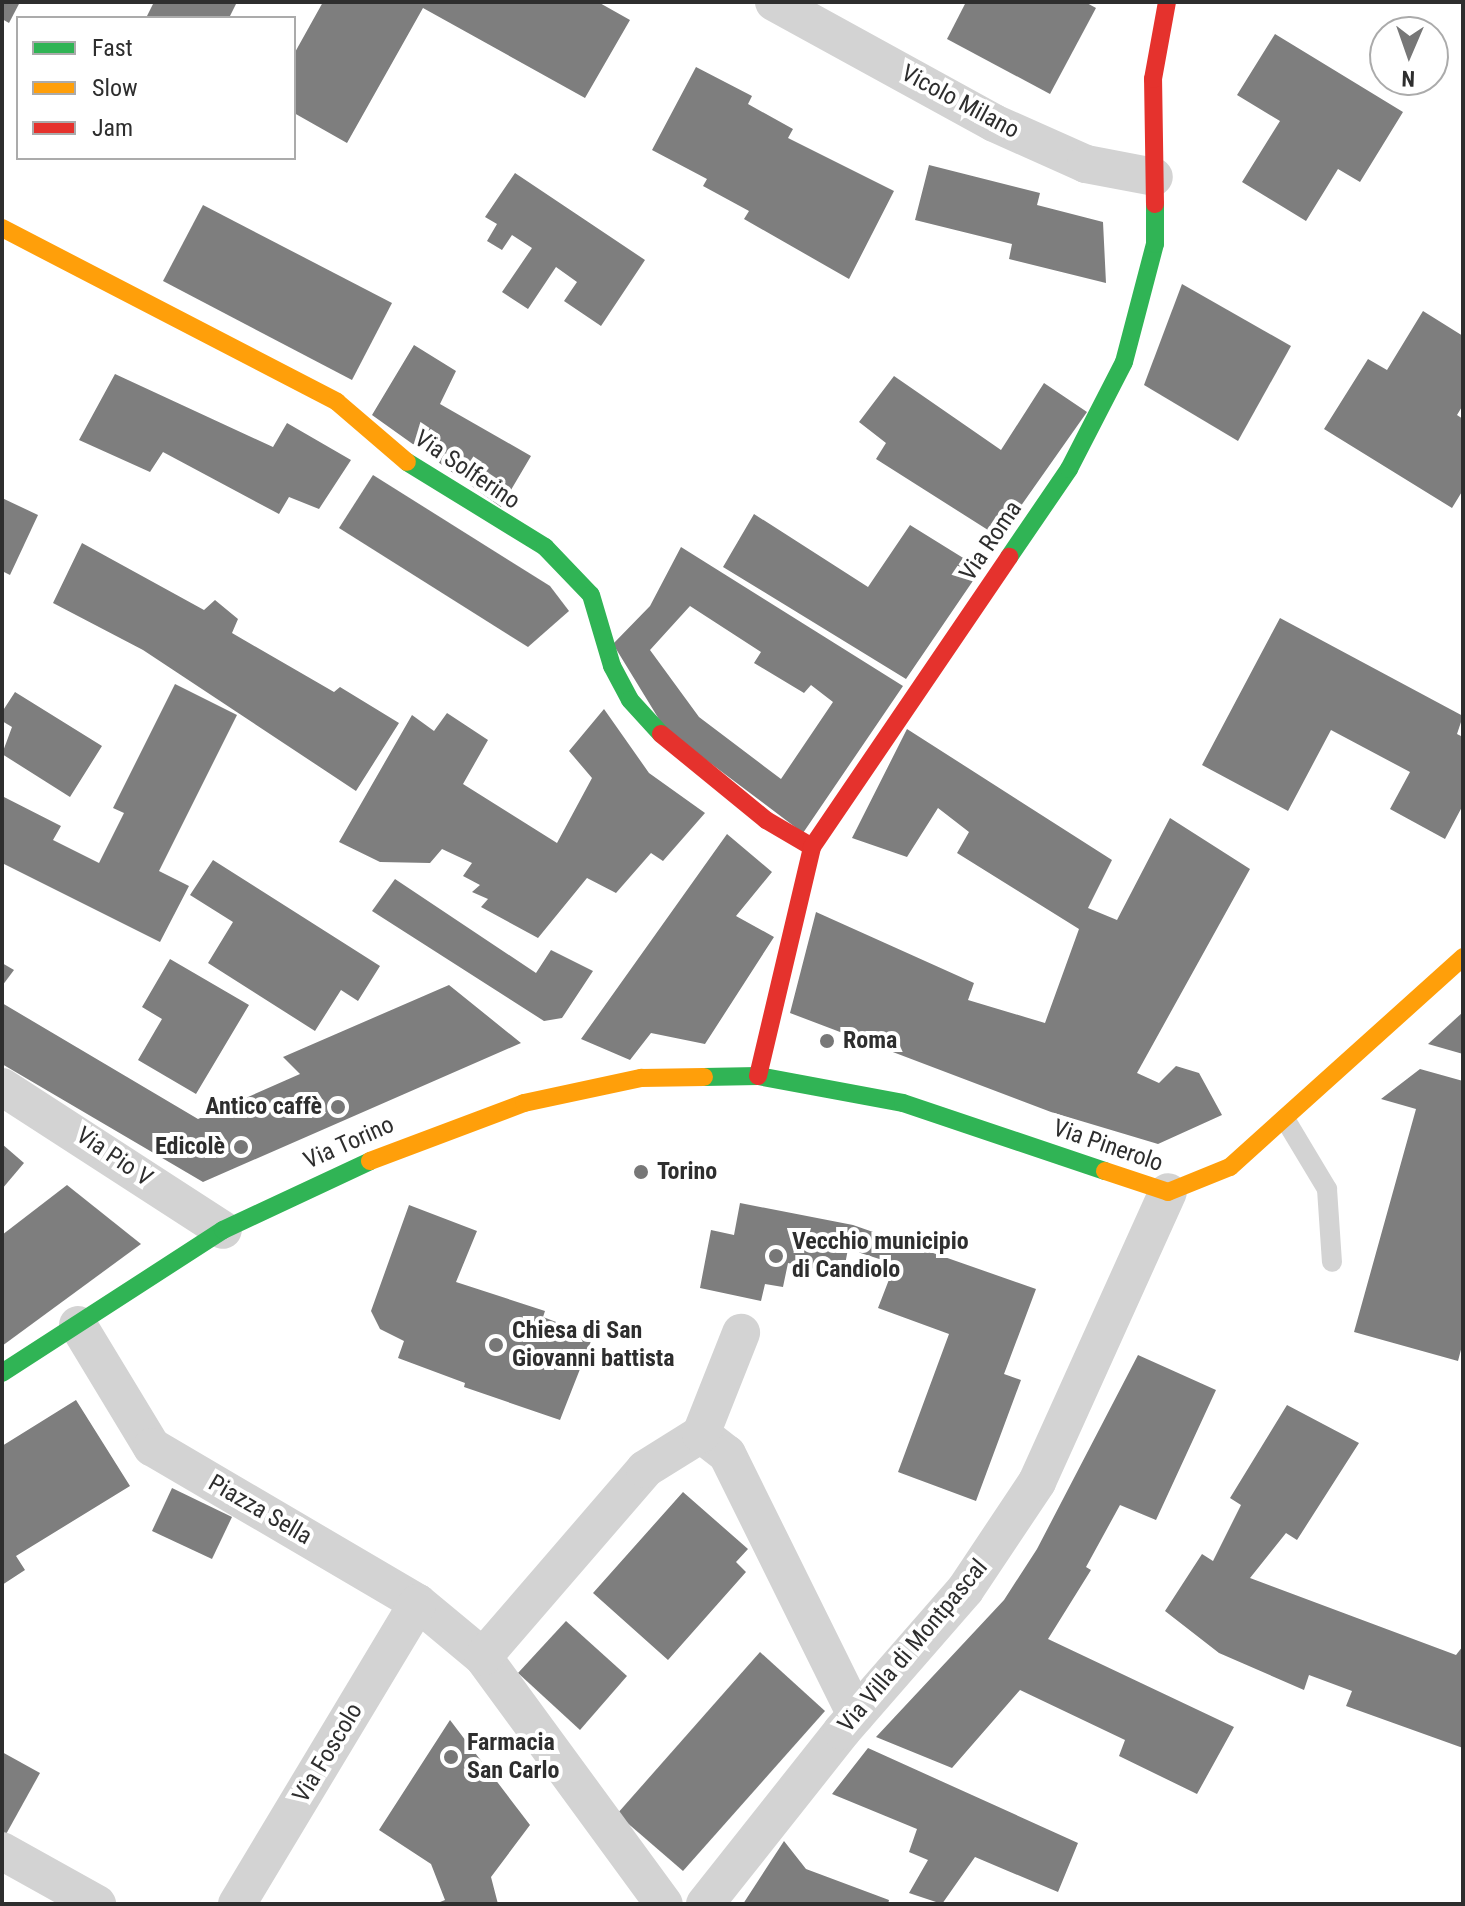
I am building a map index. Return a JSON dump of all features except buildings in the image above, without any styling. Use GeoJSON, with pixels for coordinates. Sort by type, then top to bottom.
{"type":"FeatureCollection","features":[{"type":"Feature","properties":{"kind":"street","name":"Vicolo Milano"},"geometry":{"type":"LineString","coordinates":[[774,2],[994,123],[1086,164],[1154,177]]}},
{"type":"Feature","properties":{"kind":"street","name":"Via Roma"},"geometry":{"type":"LineString","coordinates":[[758,1076],[812,847],[1069,469],[1124,362],[1155,244],[1153,79],[1167,2]]}},
{"type":"Feature","properties":{"kind":"street","name":"Via Solferino"},"geometry":{"type":"LineString","coordinates":[[2,228],[337,402],[419,472],[545,547],[591,595],[612,666],[630,700],[655,729],[766,820],[812,847]]}},
{"type":"Feature","properties":{"kind":"street","name":"Via Pinerolo"},"geometry":{"type":"LineString","coordinates":[[758,1076],[903,1103],[1168,1192],[1230,1167],[1463,957]]}},
{"type":"Feature","properties":{"kind":"street","name":"Via Torino"},"geometry":{"type":"LineString","coordinates":[[2,1373],[223,1230],[330,1176],[524,1103],[641,1078],[758,1076]]}},
{"type":"Feature","properties":{"kind":"street","name":"Via Pio V"},"geometry":{"type":"LineString","coordinates":[[2,1087],[223,1230]]}},
{"type":"Feature","properties":{"kind":"street","name":"Via Villa di Montpascal"},"geometry":{"type":"LineString","coordinates":[[705,1904],[856,1715],[965,1590],[1037,1482],[1168,1192]]}},
{"type":"Feature","properties":{"kind":"street","name":"Piazza Sella"},"geometry":{"type":"LineString","coordinates":[[78,1325],[152,1447],[418,1603],[483,1657],[664,1904]]}},
{"type":"Feature","properties":{"kind":"street"},"geometry":{"type":"LineString","coordinates":[[483,1657],[645,1469],[701,1434],[741,1333]]}},
{"type":"Feature","properties":{"kind":"street"},"geometry":{"type":"LineString","coordinates":[[701,1434],[727,1454],[856,1715]]}},
{"type":"Feature","properties":{"kind":"street","name":"Via Foscolo"},"geometry":{"type":"LineString","coordinates":[[237,1904],[418,1603]]}},
{"type":"Feature","properties":{"kind":"street"},"geometry":{"type":"LineString","coordinates":[[2,1851],[97,1904]]}},
{"type":"Feature","properties":{"kind":"lane"},"geometry":{"type":"LineString","coordinates":[[1285,1119],[1327,1189],[1332,1262]]}},
{"type":"Feature","properties":{"kind":"traffic: fast"},"geometry":{"type":"LineString","coordinates":[[1009,557],[1069,469],[1124,362],[1155,244],[1155,204]]}},
{"type":"Feature","properties":{"kind":"traffic: fast"},"geometry":{"type":"LineString","coordinates":[[407,462],[545,547],[591,595],[612,666],[630,700],[661,734]]}},
{"type":"Feature","properties":{"kind":"traffic: fast"},"geometry":{"type":"LineString","coordinates":[[704,1077],[758,1076],[903,1103],[1105,1171]]}},
{"type":"Feature","properties":{"kind":"traffic: fast"},"geometry":{"type":"LineString","coordinates":[[2,1373],[223,1230],[370,1161]]}},
{"type":"Feature","properties":{"kind":"traffic: slow"},"geometry":{"type":"LineString","coordinates":[[2,228],[337,402],[407,462]]}},
{"type":"Feature","properties":{"kind":"traffic: slow"},"geometry":{"type":"LineString","coordinates":[[1105,1171],[1168,1192],[1230,1167],[1463,957]]}},
{"type":"Feature","properties":{"kind":"traffic: slow"},"geometry":{"type":"LineString","coordinates":[[370,1161],[524,1103],[641,1078],[704,1077]]}},
{"type":"Feature","properties":{"kind":"traffic: jam"},"geometry":{"type":"LineString","coordinates":[[1155,204],[1153,79],[1167,2]]}},
{"type":"Feature","properties":{"kind":"traffic: jam"},"geometry":{"type":"LineString","coordinates":[[758,1076],[812,847],[1009,557]]}},
{"type":"Feature","properties":{"kind":"traffic: jam"},"geometry":{"type":"LineString","coordinates":[[661,734],[766,820],[812,847]]}},
{"type":"Feature","properties":{"kind":"place","name":"Roma"},"geometry":{"type":"Point","coordinates":[827,1041]}},
{"type":"Feature","properties":{"kind":"place","name":"Antico caffè"},"geometry":{"type":"Point","coordinates":[338,1107]}},
{"type":"Feature","properties":{"kind":"place","name":"Edicolè"},"geometry":{"type":"Point","coordinates":[241,1147]}},
{"type":"Feature","properties":{"kind":"place","name":"Torino"},"geometry":{"type":"Point","coordinates":[641,1172]}},
{"type":"Feature","properties":{"kind":"place","name":"Vecchio municipio di Candiolo"},"geometry":{"type":"Point","coordinates":[776,1256]}},
{"type":"Feature","properties":{"kind":"place","name":"Chiesa di San Giovanni battista"},"geometry":{"type":"Point","coordinates":[496,1345]}},
{"type":"Feature","properties":{"kind":"place","name":"Farmacia San Carlo"},"geometry":{"type":"Point","coordinates":[451,1757]}}]}
